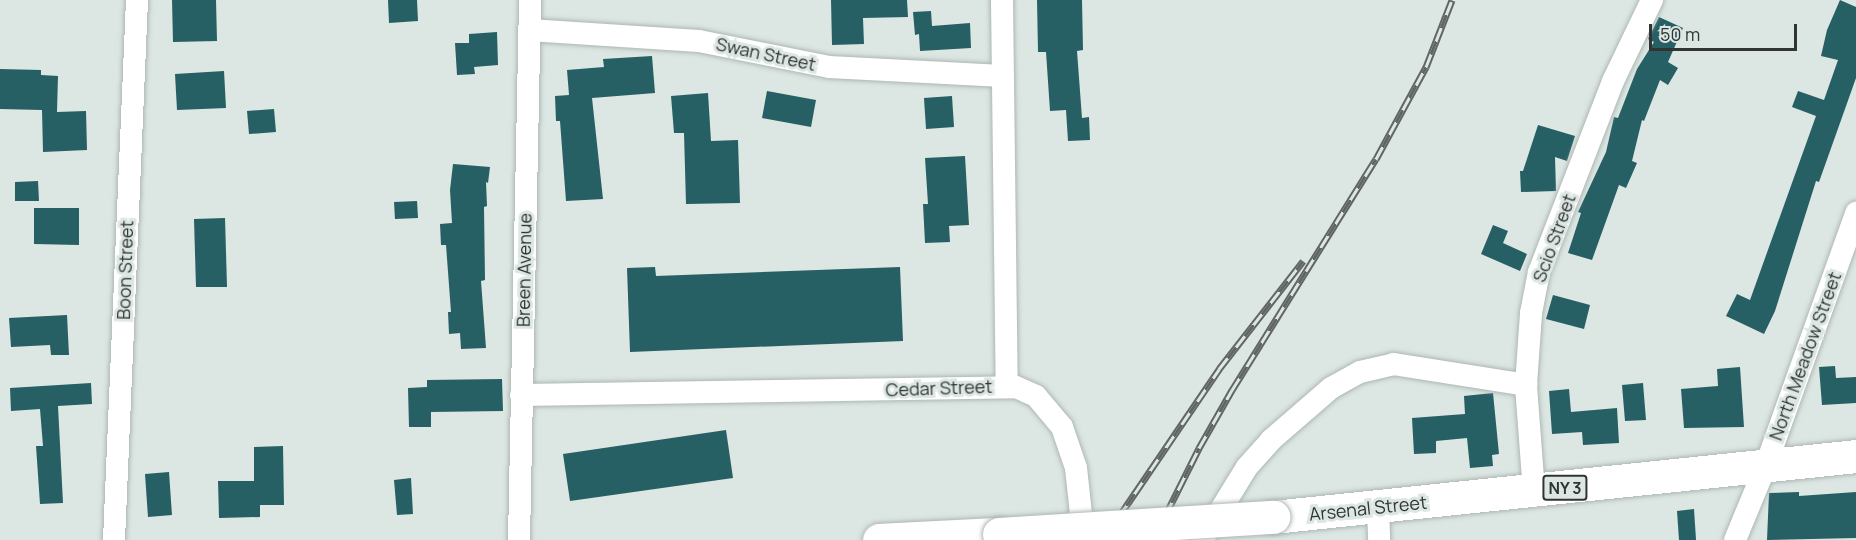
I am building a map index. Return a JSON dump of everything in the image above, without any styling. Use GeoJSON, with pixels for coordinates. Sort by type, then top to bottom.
{"type":"FeatureCollection","features":[{"type":"Feature","properties":{"kind":"highway","name":"Arsenal Street"},"geometry":{"type":"LineString","coordinates":[[879,540],[1273,517],[1534,492],[1856,456]]}},
{"type":"Feature","properties":{"kind":"street","name":"Boon Street"},"geometry":{"type":"LineString","coordinates":[[114,540],[137,0]]}},
{"type":"Feature","properties":{"kind":"street","name":"Breen Avenue"},"geometry":{"type":"LineString","coordinates":[[519,540],[530,0]]}},
{"type":"Feature","properties":{"kind":"street","name":"Cedar Street"},"geometry":{"type":"LineString","coordinates":[[521,395],[869,390],[1007,385],[1002,0]]}},
{"type":"Feature","properties":{"kind":"street","name":"Scio Street"},"geometry":{"type":"LineString","coordinates":[[1534,492],[1526,385],[1531,314],[1539,272],[1614,81],[1652,0]]}},
{"type":"Feature","properties":{"kind":"street","name":"Swan Street"},"geometry":{"type":"LineString","coordinates":[[529,30],[699,40],[829,67],[1003,76]]}},
{"type":"Feature","properties":{"kind":"street","name":"North Meadow Street"},"geometry":{"type":"LineString","coordinates":[[1736,540],[1767,465],[1856,213]]}},
{"type":"Feature","properties":{"kind":"street"},"geometry":{"type":"LineString","coordinates":[[1204,536],[1247,467],[1271,440],[1331,388],[1360,372],[1394,364],[1526,385]]}},
{"type":"Feature","properties":{"kind":"street"},"geometry":{"type":"LineString","coordinates":[[1007,385],[1036,396],[1062,427],[1076,468],[1081,514],[1065,540]]}},
{"type":"Feature","properties":{"kind":"street"},"geometry":{"type":"LineString","coordinates":[[1378,507],[1379,540]]}},
{"type":"Feature","properties":{"kind":"building"},"geometry":{"type":"Polygon","coordinates":[[[172,0],[216,0],[217,41],[173,42],[172,0]]]}},
{"type":"Feature","properties":{"kind":"building"},"geometry":{"type":"Polygon","coordinates":[[[388,0],[417,0],[418,21],[389,23],[388,0]]]}},
{"type":"Feature","properties":{"kind":"building"},"geometry":{"type":"Polygon","coordinates":[[[831,0],[907,0],[908,17],[863,18],[864,44],[832,45],[831,0]]]}},
{"type":"Feature","properties":{"kind":"building"},"geometry":{"type":"Polygon","coordinates":[[[1037,0],[1082,0],[1083,50],[1077,51],[1082,118],[1089,117],[1090,140],[1068,141],[1066,110],[1050,111],[1046,52],[1038,52],[1037,0]]]}},
{"type":"Feature","properties":{"kind":"building"},"geometry":{"type":"Polygon","coordinates":[[[1840,0],[1856,7],[1856,78],[1819,182],[1816,181],[1775,311],[1764,334],[1726,316],[1737,294],[1750,300],[1816,116],[1792,107],[1798,91],[1824,100],[1838,60],[1821,56],[1827,30],[1840,0]]]}},
{"type":"Feature","properties":{"kind":"building"},"geometry":{"type":"Polygon","coordinates":[[[931,11],[932,26],[970,23],[971,48],[920,51],[919,34],[915,35],[913,12],[931,11]]]}},
{"type":"Feature","properties":{"kind":"building"},"geometry":{"type":"Polygon","coordinates":[[[1659,17],[1683,28],[1668,62],[1678,68],[1668,85],[1660,80],[1644,121],[1642,120],[1632,161],[1637,163],[1626,188],[1619,185],[1592,260],[1568,253],[1581,213],[1578,212],[1606,152],[1614,117],[1618,118],[1637,69],[1654,42],[1648,39],[1659,17]]]}},
{"type":"Feature","properties":{"kind":"building"},"geometry":{"type":"Polygon","coordinates":[[[497,32],[498,65],[474,67],[475,74],[457,75],[455,43],[469,43],[469,34],[497,32]]]}},
{"type":"Feature","properties":{"kind":"building"},"geometry":{"type":"Polygon","coordinates":[[[652,56],[655,93],[592,98],[603,199],[566,201],[560,121],[556,121],[555,96],[569,95],[567,70],[604,67],[603,59],[652,56]]]}},
{"type":"Feature","properties":{"kind":"building"},"geometry":{"type":"Polygon","coordinates":[[[0,69],[41,70],[41,75],[58,76],[57,112],[86,111],[87,150],[43,152],[42,110],[0,109],[0,69]]]}},
{"type":"Feature","properties":{"kind":"building"},"geometry":{"type":"Polygon","coordinates":[[[224,71],[226,108],[177,110],[175,74],[224,71]]]}},
{"type":"Feature","properties":{"kind":"building"},"geometry":{"type":"Polygon","coordinates":[[[767,91],[816,100],[811,127],[762,118],[767,91]]]}},
{"type":"Feature","properties":{"kind":"building"},"geometry":{"type":"Polygon","coordinates":[[[708,93],[711,141],[738,140],[740,203],[686,204],[684,133],[674,133],[671,96],[708,93]]]}},
{"type":"Feature","properties":{"kind":"building"},"geometry":{"type":"Polygon","coordinates":[[[952,96],[954,127],[926,129],[924,98],[952,96]]]}},
{"type":"Feature","properties":{"kind":"building"},"geometry":{"type":"Polygon","coordinates":[[[274,109],[276,132],[249,134],[247,111],[274,109]]]}},
{"type":"Feature","properties":{"kind":"building"},"geometry":{"type":"Polygon","coordinates":[[[1538,125],[1575,136],[1567,161],[1555,157],[1556,191],[1521,192],[1520,171],[1523,171],[1538,125]]]}},
{"type":"Feature","properties":{"kind":"building"},"geometry":{"type":"Polygon","coordinates":[[[965,156],[969,225],[949,226],[950,242],[925,243],[923,204],[928,204],[925,158],[965,156]]]}},
{"type":"Feature","properties":{"kind":"building"},"geometry":{"type":"Polygon","coordinates":[[[453,164],[490,167],[488,183],[486,182],[487,206],[484,207],[485,280],[481,281],[486,348],[461,349],[460,333],[449,334],[448,312],[451,312],[446,245],[441,245],[440,224],[452,223],[450,190],[453,164]]]}},
{"type":"Feature","properties":{"kind":"building"},"geometry":{"type":"Polygon","coordinates":[[[38,181],[39,201],[15,201],[15,182],[38,181]]]}},
{"type":"Feature","properties":{"kind":"building"},"geometry":{"type":"Polygon","coordinates":[[[417,201],[418,218],[395,219],[394,202],[417,201]]]}},
{"type":"Feature","properties":{"kind":"building"},"geometry":{"type":"Polygon","coordinates":[[[34,208],[79,208],[79,245],[34,244],[34,208]]]}},
{"type":"Feature","properties":{"kind":"building"},"geometry":{"type":"Polygon","coordinates":[[[225,218],[227,287],[196,287],[194,219],[225,218]]]}},
{"type":"Feature","properties":{"kind":"building"},"geometry":{"type":"Polygon","coordinates":[[[1493,225],[1508,231],[1503,243],[1527,254],[1520,271],[1481,254],[1493,225]]]}},
{"type":"Feature","properties":{"kind":"building"},"geometry":{"type":"Polygon","coordinates":[[[655,267],[656,276],[900,267],[903,341],[630,352],[627,268],[655,267]]]}},
{"type":"Feature","properties":{"kind":"building"},"geometry":{"type":"Polygon","coordinates":[[[1553,295],[1590,305],[1584,329],[1546,319],[1553,295]]]}},
{"type":"Feature","properties":{"kind":"building"},"geometry":{"type":"Polygon","coordinates":[[[67,315],[69,355],[51,355],[50,345],[11,347],[9,318],[67,315]]]}},
{"type":"Feature","properties":{"kind":"building"},"geometry":{"type":"Polygon","coordinates":[[[1835,366],[1836,378],[1856,377],[1856,403],[1822,405],[1819,367],[1835,366]]]}},
{"type":"Feature","properties":{"kind":"building"},"geometry":{"type":"Polygon","coordinates":[[[1740,367],[1744,427],[1684,428],[1681,389],[1718,386],[1717,369],[1740,367]]]}},
{"type":"Feature","properties":{"kind":"building"},"geometry":{"type":"Polygon","coordinates":[[[502,379],[503,411],[431,412],[431,427],[409,427],[408,388],[427,387],[427,380],[502,379]]]}},
{"type":"Feature","properties":{"kind":"building"},"geometry":{"type":"Polygon","coordinates":[[[91,383],[92,404],[58,406],[63,503],[40,504],[36,446],[43,446],[40,409],[11,411],[10,388],[91,383]]]}},
{"type":"Feature","properties":{"kind":"building"},"geometry":{"type":"Polygon","coordinates":[[[1643,383],[1646,420],[1625,421],[1622,385],[1643,383]]]}},
{"type":"Feature","properties":{"kind":"building"},"geometry":{"type":"Polygon","coordinates":[[[1569,389],[1571,412],[1617,408],[1619,443],[1583,445],[1582,432],[1552,434],[1549,391],[1569,389]]]}},
{"type":"Feature","properties":{"kind":"building"},"geometry":{"type":"Polygon","coordinates":[[[1493,393],[1499,454],[1492,455],[1493,466],[1470,468],[1467,438],[1436,441],[1436,453],[1414,454],[1412,418],[1465,414],[1464,396],[1493,393]]]}},
{"type":"Feature","properties":{"kind":"building"},"geometry":{"type":"Polygon","coordinates":[[[726,430],[733,478],[570,501],[563,454],[726,430]]]}},
{"type":"Feature","properties":{"kind":"building"},"geometry":{"type":"Polygon","coordinates":[[[283,446],[284,505],[260,505],[260,517],[219,518],[218,481],[254,481],[254,447],[283,446]]]}},
{"type":"Feature","properties":{"kind":"building"},"geometry":{"type":"Polygon","coordinates":[[[169,472],[172,515],[148,517],[145,474],[169,472]]]}},
{"type":"Feature","properties":{"kind":"building"},"geometry":{"type":"Polygon","coordinates":[[[411,478],[413,514],[397,515],[394,480],[411,478]]]}},
{"type":"Feature","properties":{"kind":"building"},"geometry":{"type":"Polygon","coordinates":[[[1799,492],[1799,496],[1856,492],[1856,538],[1767,540],[1769,493],[1799,492]]]}},
{"type":"Feature","properties":{"kind":"building"},"geometry":{"type":"Polygon","coordinates":[[[1694,509],[1696,540],[1679,540],[1677,511],[1694,509]]]}},
{"type":"Feature","properties":{"kind":"railway"},"geometry":{"type":"LineString","coordinates":[[1153,540],[1199,448],[1232,390],[1376,159],[1426,67],[1452,0]]}},
{"type":"Feature","properties":{"kind":"railway"},"geometry":{"type":"LineString","coordinates":[[1103,540],[1219,369],[1303,261]]}}]}
